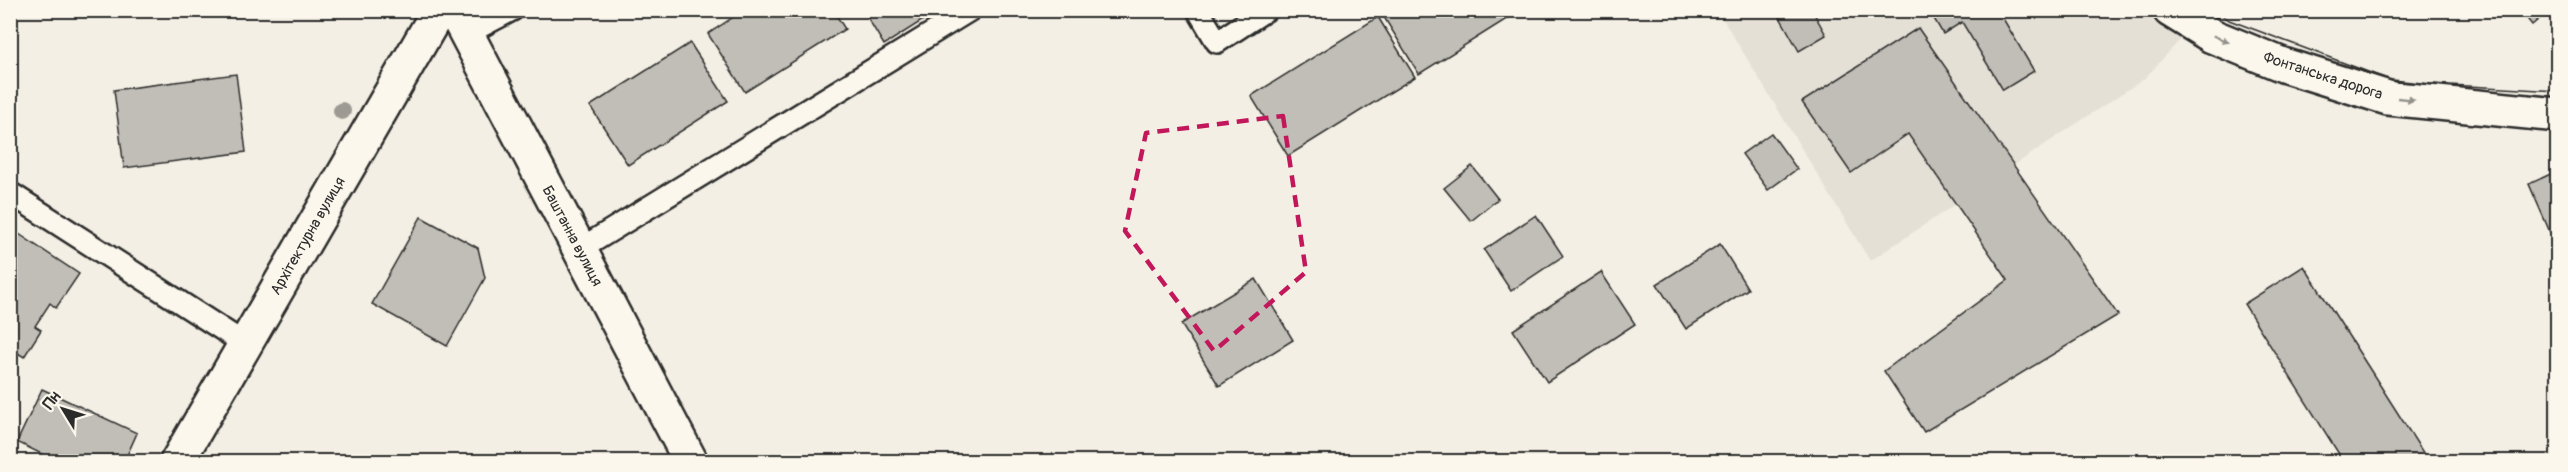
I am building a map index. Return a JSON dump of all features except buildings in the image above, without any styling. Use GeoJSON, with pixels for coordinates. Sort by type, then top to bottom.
{"type":"FeatureCollection","features":[{"type":"Feature","properties":{"kind":"street","name":"Архітектурна вулиця"},"geometry":{"type":"LineString","coordinates":[[177,462],[440,10]]}},
{"type":"Feature","properties":{"kind":"street","name":"Фонтанська дорога"},"geometry":{"type":"LineString","coordinates":[[2170,10],[2212,36],[2283,65],[2388,98],[2558,115]]}},
{"type":"Feature","properties":{"kind":"street","name":"Баштанна вулиця"},"geometry":{"type":"LineString","coordinates":[[460,22],[691,462]]}},
{"type":"Feature","properties":{"kind":"lane"},"geometry":{"type":"LineString","coordinates":[[460,22],[512,10]]}},
{"type":"Feature","properties":{"kind":"lane"},"geometry":{"type":"LineString","coordinates":[[579,250],[970,10]]}},
{"type":"Feature","properties":{"kind":"lane"},"geometry":{"type":"LineString","coordinates":[[1197,10],[1217,42],[1266,10]]}},
{"type":"Feature","properties":{"kind":"lane"},"geometry":{"type":"LineString","coordinates":[[10,193],[245,344]]}},
{"type":"Feature","properties":{"kind":"highlighted area"},"geometry":{"type":"Polygon","coordinates":[[[1283,116],[1306,272],[1214,351],[1125,231],[1146,133],[1283,116]]]}},
{"type":"Feature","properties":{"kind":"shaded area"},"geometry":{"type":"Polygon","coordinates":[[[1718,11],[2138,11],[2181,39],[2145,78],[1870,261],[1718,11]]]}},
{"type":"Feature","properties":{"kind":"tram line"},"geometry":{"type":"LineString","coordinates":[[2215,10],[2229,20],[2395,82],[2558,91]]}}]}
